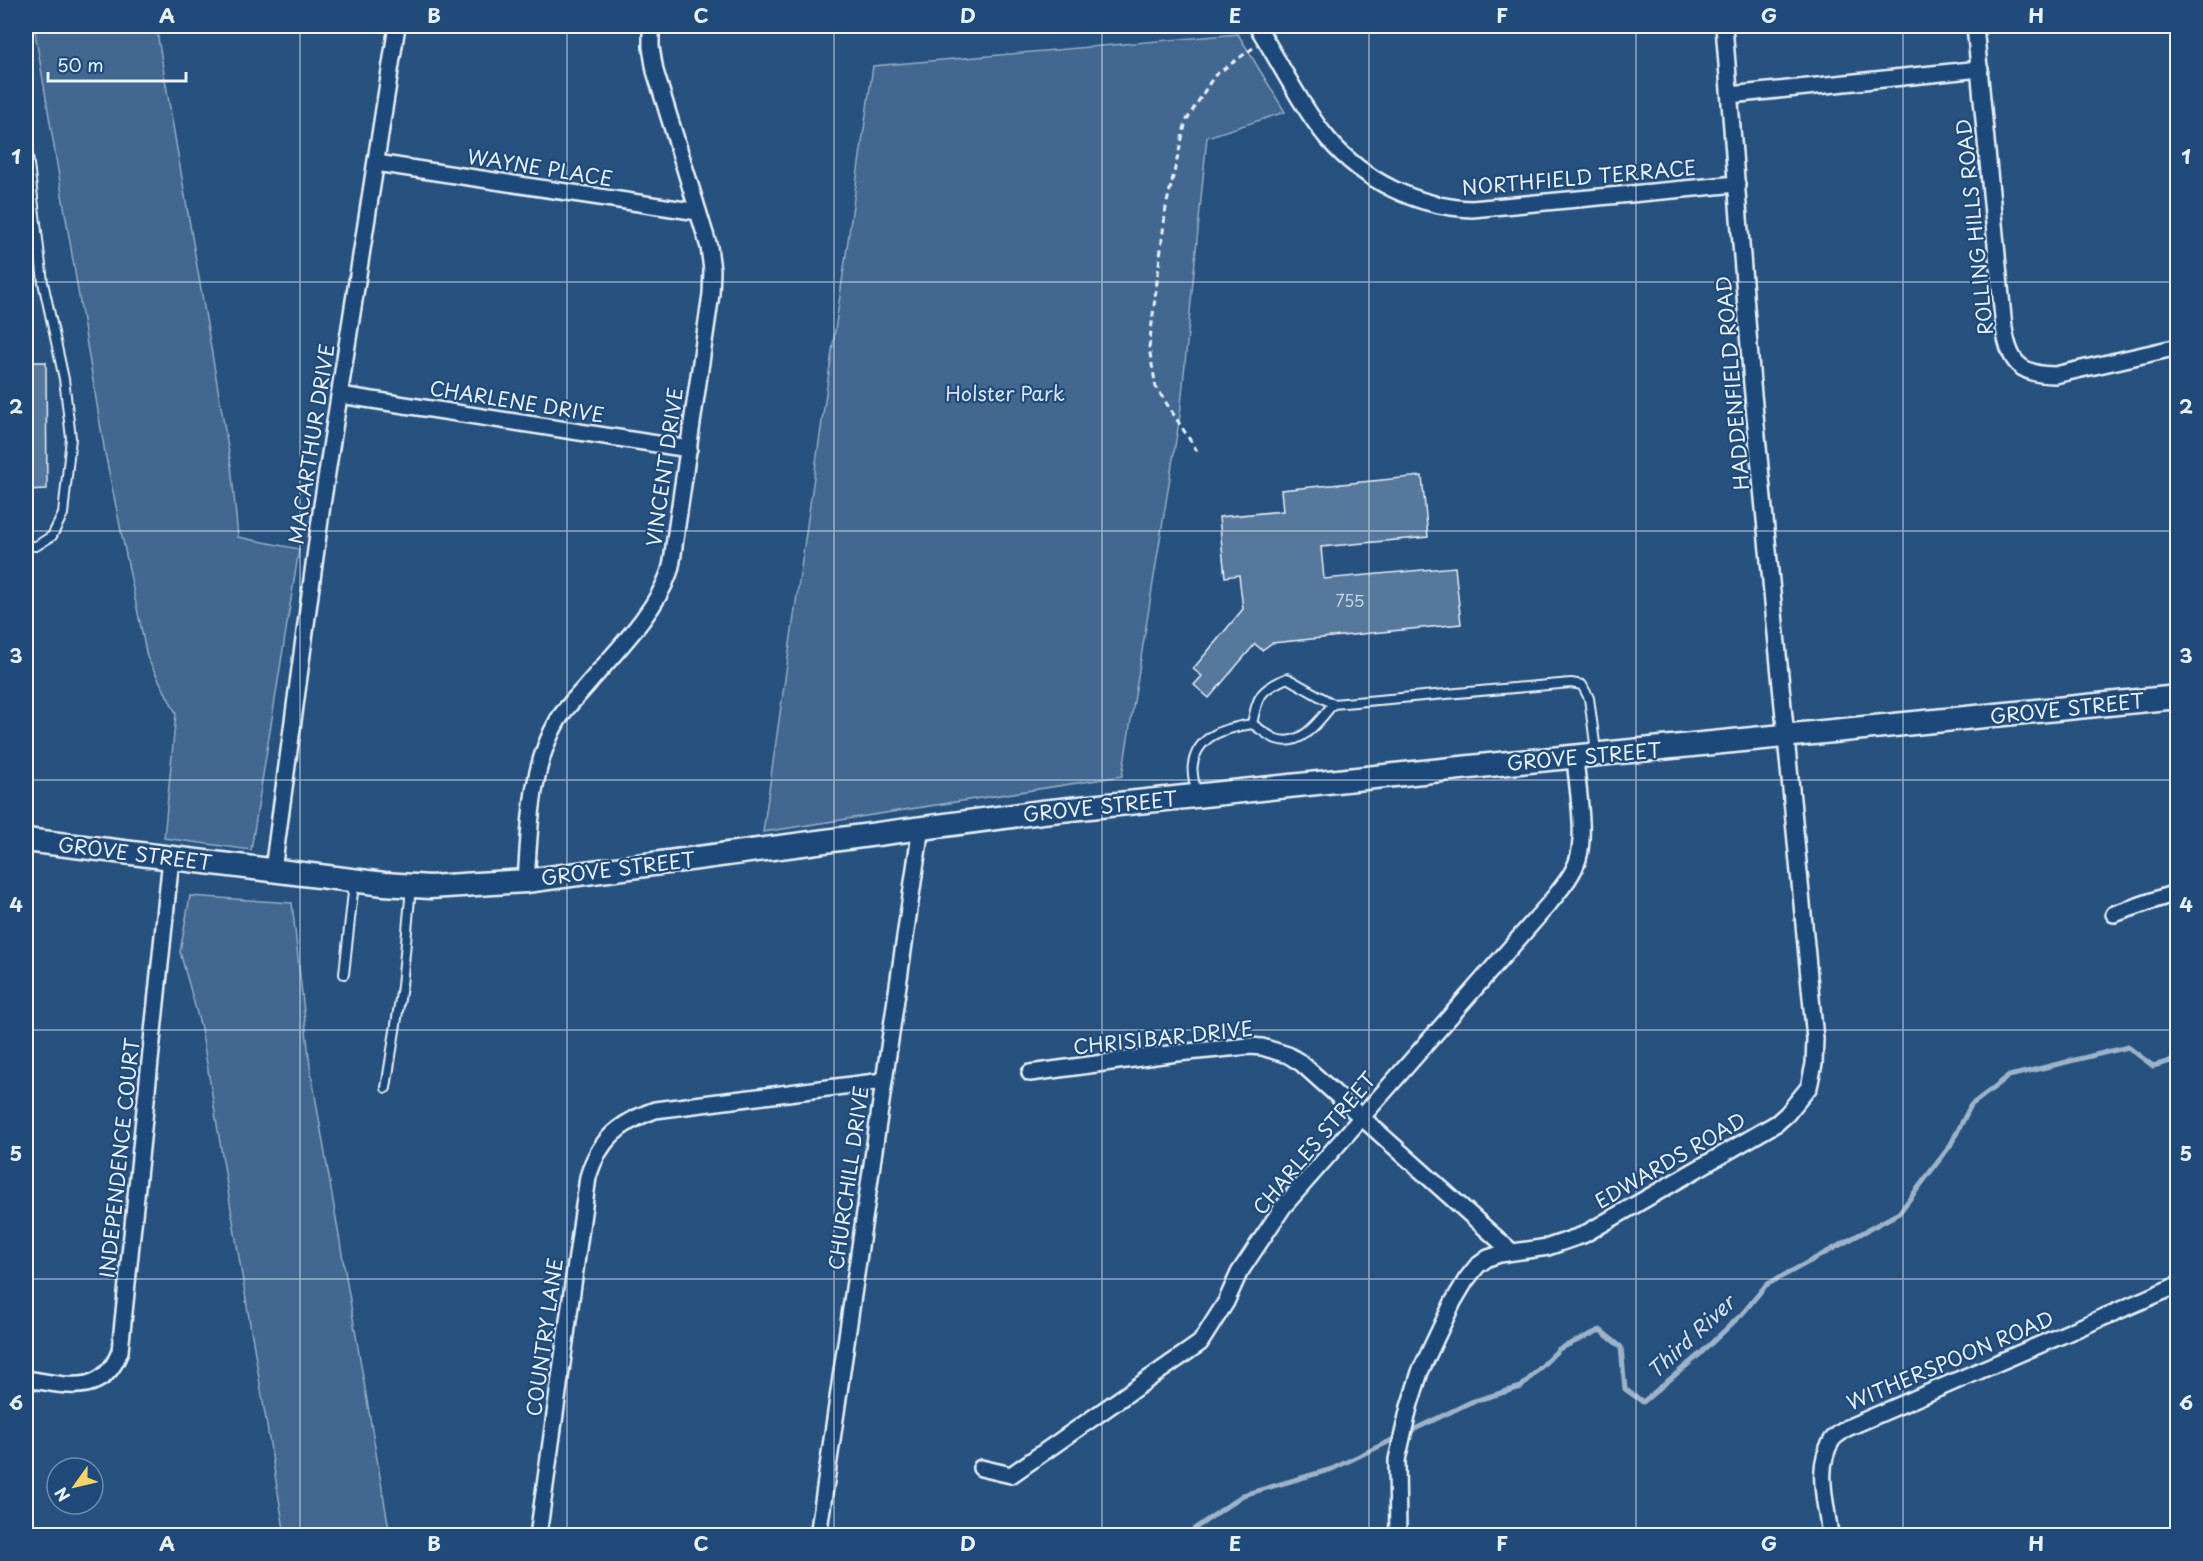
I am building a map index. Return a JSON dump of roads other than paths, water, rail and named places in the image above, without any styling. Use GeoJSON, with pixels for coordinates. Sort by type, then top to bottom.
{"type":"FeatureCollection","features":[{"type":"Feature","properties":{"kind":"street","name":"MACARTHUR DRIVE"},"geometry":{"type":"LineString","coordinates":[[273,870],[322,505],[397,26]]}},
{"type":"Feature","properties":{"kind":"street","name":"VINCENT DRIVE"},"geometry":{"type":"LineString","coordinates":[[526,881],[534,793],[544,747],[559,718],[628,637],[661,590],[673,555],[711,294],[712,270],[709,247],[655,71],[651,47],[651,26]]}},
{"type":"Feature","properties":{"kind":"street","name":"HADDENFIELD ROAD"},"geometry":{"type":"LineString","coordinates":[[1724,26],[1752,384],[1785,736]]}},
{"type":"Feature","properties":{"kind":"street","name":"ROLLING HILLS ROAD"},"geometry":{"type":"LineString","coordinates":[[1976,26],[2004,328],[2007,349],[2014,362],[2039,375],[2055,375],[2178,347]]}},
{"type":"Feature","properties":{"kind":"street","name":"NORTHFIELD TERRACE"},"geometry":{"type":"LineString","coordinates":[[1262,32],[1326,137],[1344,156],[1391,190],[1420,200],[1449,208],[1472,210],[1737,184]]}},
{"type":"Feature","properties":{"kind":"street"},"geometry":{"type":"LineString","coordinates":[[1730,95],[1980,69]]}},
{"type":"Feature","properties":{"kind":"street","name":"WAYNE PLACE"},"geometry":{"type":"LineString","coordinates":[[376,163],[698,212]]}},
{"type":"Feature","properties":{"kind":"street","name":"CHARLENE DRIVE"},"geometry":{"type":"LineString","coordinates":[[339,395],[688,448]]}},
{"type":"Feature","properties":{"kind":"street","name":"GROVE STREET"},"geometry":{"type":"LineString","coordinates":[[26,840],[411,885],[526,881],[921,827],[1196,796],[2178,698]]}},
{"type":"Feature","properties":{"kind":"street","name":"EDWARDS ROAD"},"geometry":{"type":"LineString","coordinates":[[1398,1536],[1397,1460],[1420,1372],[1466,1280],[1477,1266],[1488,1258],[1566,1242],[1623,1213],[1777,1123],[1809,1087],[1814,1064],[1815,1039],[1785,736]]}},
{"type":"Feature","properties":{"kind":"street","name":"CHARLES STREET"},"geometry":{"type":"LineString","coordinates":[[981,1468],[1011,1475],[1200,1343],[1211,1329],[1239,1273],[1283,1207],[1568,880],[1578,861],[1582,838],[1586,756]]}},
{"type":"Feature","properties":{"kind":"street","name":"CHURCHILL DRIVE"},"geometry":{"type":"LineString","coordinates":[[818,1536],[921,827]]}},
{"type":"Feature","properties":{"kind":"street","name":"INDEPENDENCE COURT"},"geometry":{"type":"LineString","coordinates":[[26,1379],[67,1386],[97,1382],[110,1372],[120,1351],[171,858]]}},
{"type":"Feature","properties":{"kind":"street"},"geometry":{"type":"LineString","coordinates":[[2114,914],[2178,892]]}},
{"type":"Feature","properties":{"kind":"street","name":"CHRISIBAR DRIVE"},"geometry":{"type":"LineString","coordinates":[[1030,1073],[1177,1053],[1250,1046],[1288,1055],[1301,1063],[1512,1252]]}},
{"type":"Feature","properties":{"kind":"street","name":"COUNTRY LANE"},"geometry":{"type":"LineString","coordinates":[[538,1536],[588,1177],[592,1161],[612,1133],[625,1123],[655,1110],[883,1081]]}},
{"type":"Feature","properties":{"kind":"street","name":"WITHERSPOON ROAD"},"geometry":{"type":"LineString","coordinates":[[1830,1536],[1822,1488],[1822,1472],[1826,1454],[1833,1439],[1847,1428],[2178,1285]]}},
{"type":"Feature","properties":{"kind":"lane"},"geometry":{"type":"LineString","coordinates":[[26,139],[43,282],[64,378],[71,438],[63,514],[52,536],[36,546],[26,546]]}},
{"type":"Feature","properties":{"kind":"lane"},"geometry":{"type":"LineString","coordinates":[[1252,724],[1256,703],[1268,686],[1287,678],[1333,704],[1571,683],[1582,685],[1589,698],[1586,756]]}},
{"type":"Feature","properties":{"kind":"lane"},"geometry":{"type":"LineString","coordinates":[[1196,796],[1193,764],[1203,742],[1222,729],[1252,724],[1276,739],[1292,740],[1310,731],[1333,704]]}},
{"type":"Feature","properties":{"kind":"lane"},"geometry":{"type":"LineString","coordinates":[[344,974],[354,880]]}},
{"type":"Feature","properties":{"kind":"lane"},"geometry":{"type":"LineString","coordinates":[[386,1088],[402,986],[411,885]]}},
{"type":"Feature","properties":{"kind":"waterway","name":"Third River"},"geometry":{"type":"LineString","coordinates":[[1190,1536],[1194,1529],[1243,1495],[1332,1469],[1471,1402],[1521,1387],[1559,1349],[1600,1330],[1621,1347],[1625,1389],[1643,1402],[1700,1354],[1743,1313],[1766,1285],[1899,1213],[1950,1146],[1971,1105],[2009,1076],[2128,1047],[2153,1066],[2178,1059]]}},
{"type":"Feature","properties":{"kind":"park label","name":"Holster Park"},"geometry":{"type":"Point","coordinates":[1005,393]}}]}
